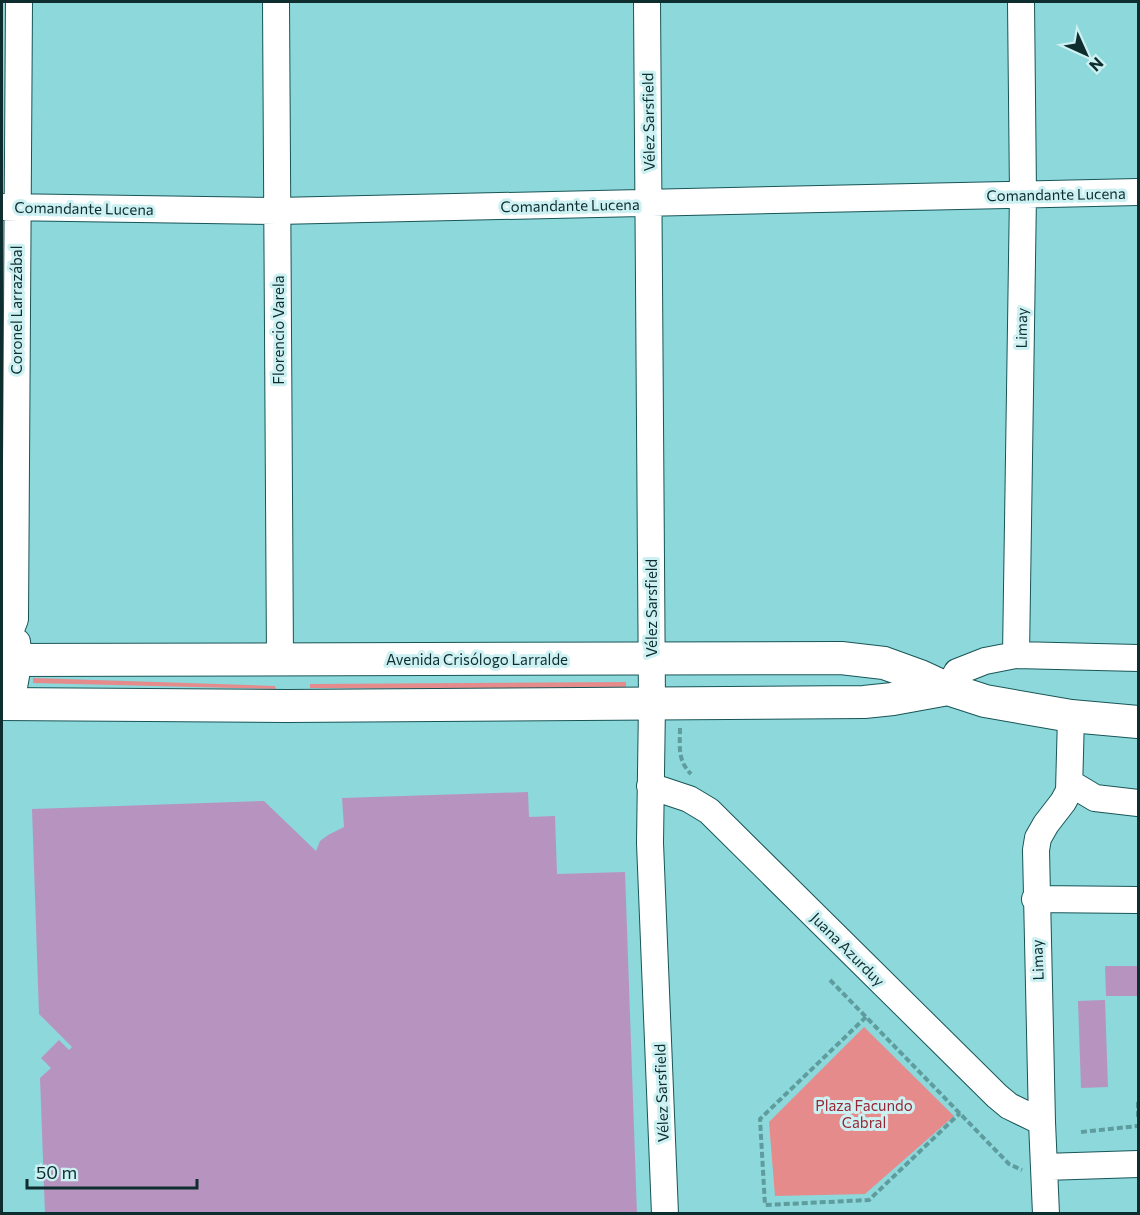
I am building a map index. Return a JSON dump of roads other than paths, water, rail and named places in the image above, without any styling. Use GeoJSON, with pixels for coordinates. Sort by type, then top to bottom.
{"type":"FeatureCollection","features":[{"type":"Feature","properties":{"kind":"street","name":"Coronel Larrazábal"},"geometry":{"type":"LineString","coordinates":[[6,704],[7,657],[15,619],[9,206],[19,2]]}},
{"type":"Feature","properties":{"kind":"street","name":"Florencio Varela"},"geometry":{"type":"LineString","coordinates":[[276,2],[280,659]]}},
{"type":"Feature","properties":{"kind":"street","name":"Vélez Sarsfield"},"geometry":{"type":"LineString","coordinates":[[646,2],[651,659],[666,703],[650,786],[650,843],[665,1214]]}},
{"type":"Feature","properties":{"kind":"street","name":"Limay"},"geometry":{"type":"LineString","coordinates":[[1016,655],[1023,194],[1021,2]]}},
{"type":"Feature","properties":{"kind":"street","name":"Comandante Lucena"},"geometry":{"type":"LineString","coordinates":[[9,206],[278,212],[1138,192]]}},
{"type":"Feature","properties":{"kind":"street"},"geometry":{"type":"LineString","coordinates":[[948,689],[957,672],[985,661],[1016,655],[1138,658]]}},
{"type":"Feature","properties":{"kind":"street","name":"Avenida Crisólogo Larralde"},"geometry":{"type":"LineString","coordinates":[[7,657],[859,659],[884,663],[985,701],[1060,714],[1138,722]]}},
{"type":"Feature","properties":{"kind":"street","name":"Avenida Crisólogo Larralde"},"geometry":{"type":"LineString","coordinates":[[6,704],[299,706],[864,702],[948,689]]}},
{"type":"Feature","properties":{"kind":"street","name":"Limay"},"geometry":{"type":"LineString","coordinates":[[1046,1214],[1037,1170],[1041,1122],[1035,898],[1036,850],[1038,838],[1064,802],[1070,783],[1060,714]]}},
{"type":"Feature","properties":{"kind":"street"},"geometry":{"type":"LineString","coordinates":[[1070,783],[1095,798],[1138,803]]}},
{"type":"Feature","properties":{"kind":"street","name":"Juana Azurduy"},"geometry":{"type":"LineString","coordinates":[[650,786],[689,799],[709,811],[997,1096],[1009,1106],[1041,1122]]}},
{"type":"Feature","properties":{"kind":"street"},"geometry":{"type":"LineString","coordinates":[[1035,898],[1138,900]]}},
{"type":"Feature","properties":{"kind":"street"},"geometry":{"type":"LineString","coordinates":[[1037,1170],[1138,1164]]}},
{"type":"Feature","properties":{"kind":"park label","name":"Plaza Facundo Cabral"},"geometry":{"type":"Point","coordinates":[864,1114]}}]}
